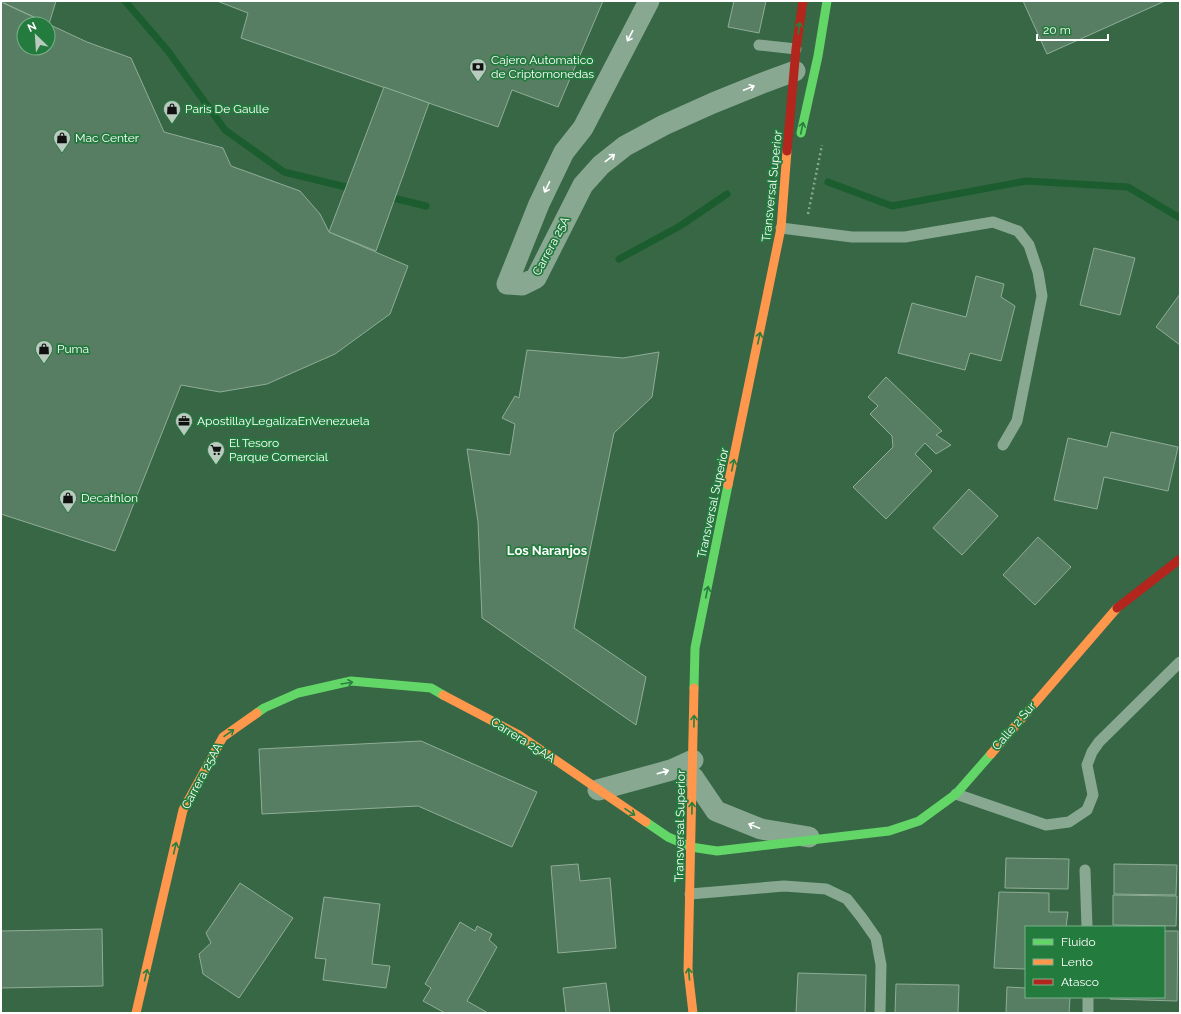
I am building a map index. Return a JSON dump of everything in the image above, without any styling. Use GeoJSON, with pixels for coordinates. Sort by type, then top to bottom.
{"type":"FeatureCollection","features":[{"type":"Feature","properties":{"kind":"street","name":"Carrera 25A"},"geometry":{"type":"LineString","coordinates":[[649,1],[583,128],[564,152],[539,204],[507,284],[522,285],[536,278],[582,185],[601,165],[625,146],[713,103],[794,71]]}},
{"type":"Feature","properties":{"kind":"street","name":"Transversal Superior"},"geometry":{"type":"LineString","coordinates":[[693,1013],[688,970],[695,648],[782,224],[796,49],[803,1]]}},
{"type":"Feature","properties":{"kind":"street"},"geometry":{"type":"LineString","coordinates":[[798,146],[818,56],[827,1]]}},
{"type":"Feature","properties":{"kind":"street"},"geometry":{"type":"LineString","coordinates":[[782,224],[795,161]]}},
{"type":"Feature","properties":{"kind":"street","name":"Calle 2 Sur"},"geometry":{"type":"LineString","coordinates":[[691,847],[716,851],[889,831],[919,821],[956,794],[1116,609],[1180,559]]}},
{"type":"Feature","properties":{"kind":"street","name":"Carrera 25AA"},"geometry":{"type":"LineString","coordinates":[[136,1013],[183,810],[223,737],[264,708],[298,693],[351,682],[431,688],[519,735],[668,837],[691,847]]}},
{"type":"Feature","properties":{"kind":"street"},"geometry":{"type":"LineString","coordinates":[[598,790],[670,770],[693,769]]}},
{"type":"Feature","properties":{"kind":"street","name":"Calle 2 Sur"},"geometry":{"type":"LineString","coordinates":[[693,769],[716,811],[761,829],[819,838]]}},
{"type":"Feature","properties":{"kind":"lane"},"geometry":{"type":"LineString","coordinates":[[759,46],[796,49]]}},
{"type":"Feature","properties":{"kind":"lane"},"geometry":{"type":"LineString","coordinates":[[782,224],[852,237],[905,237],[993,222],[1018,230],[1029,245],[1038,272],[1042,296],[1017,421],[1003,445]]}},
{"type":"Feature","properties":{"kind":"lane"},"geometry":{"type":"LineString","coordinates":[[956,794],[1046,825],[1069,822],[1087,810],[1093,795],[1087,765],[1092,752],[1099,742],[1180,662]]}},
{"type":"Feature","properties":{"kind":"lane"},"geometry":{"type":"LineString","coordinates":[[1085,870],[1086,926]]}},
{"type":"Feature","properties":{"kind":"lane"},"geometry":{"type":"LineString","coordinates":[[690,894],[784,886],[826,890],[847,899],[876,938],[881,965],[880,1013]]}},
{"type":"Feature","properties":{"kind":"lane"},"geometry":{"type":"LineString","coordinates":[[1088,998],[1088,1013]]}},
{"type":"Feature","properties":{"kind":"building"},"geometry":{"type":"Polygon","coordinates":[[[5,1],[56,1],[51,16],[32,16],[4,3],[5,1]]]}},
{"type":"Feature","properties":{"kind":"building"},"geometry":{"type":"Polygon","coordinates":[[[217,1],[603,1],[558,107],[512,90],[498,127],[241,38],[248,13],[217,1]]]}},
{"type":"Feature","properties":{"kind":"building"},"geometry":{"type":"Polygon","coordinates":[[[734,1],[766,1],[759,33],[728,27],[734,1]]]}},
{"type":"Feature","properties":{"kind":"building"},"geometry":{"type":"Polygon","coordinates":[[[1023,1],[1165,1],[1047,54],[1023,1]]]}},
{"type":"Feature","properties":{"kind":"building"},"geometry":{"type":"Polygon","coordinates":[[[1,2],[31,16],[16,16],[16,56],[56,56],[56,28],[87,42],[131,58],[164,132],[223,148],[231,166],[300,191],[320,214],[329,232],[408,266],[390,314],[335,354],[267,384],[220,392],[181,385],[115,551],[1,514],[1,2]]]}},
{"type":"Feature","properties":{"kind":"building"},"geometry":{"type":"Polygon","coordinates":[[[384,87],[429,103],[376,251],[329,232],[384,87]]]}},
{"type":"Feature","properties":{"kind":"building"},"geometry":{"type":"Polygon","coordinates":[[[1094,248],[1135,258],[1120,315],[1080,305],[1094,248]]]}},
{"type":"Feature","properties":{"kind":"building"},"geometry":{"type":"Polygon","coordinates":[[[976,276],[1004,284],[1001,297],[1015,306],[1001,361],[970,353],[965,370],[898,353],[912,303],[966,317],[976,276]]]}},
{"type":"Feature","properties":{"kind":"building"},"geometry":{"type":"Polygon","coordinates":[[[1180,294],[1180,345],[1156,327],[1180,294]]]}},
{"type":"Feature","properties":{"kind":"building"},"geometry":{"type":"Polygon","coordinates":[[[527,350],[623,358],[659,352],[652,397],[614,433],[574,628],[646,677],[636,725],[482,618],[478,522],[467,449],[510,455],[515,424],[502,418],[515,396],[519,398],[527,350]]]}},
{"type":"Feature","properties":{"kind":"building"},"geometry":{"type":"Polygon","coordinates":[[[886,377],[942,431],[936,435],[951,445],[936,454],[925,443],[915,454],[932,471],[886,519],[853,487],[893,447],[892,436],[870,414],[878,406],[868,397],[886,377]]]}},
{"type":"Feature","properties":{"kind":"building"},"geometry":{"type":"Polygon","coordinates":[[[1111,432],[1178,447],[1168,491],[1104,477],[1097,509],[1054,500],[1068,438],[1107,447],[1111,432]]]}},
{"type":"Feature","properties":{"kind":"building"},"geometry":{"type":"Polygon","coordinates":[[[969,489],[998,516],[962,555],[933,528],[969,489]]]}},
{"type":"Feature","properties":{"kind":"building"},"geometry":{"type":"Polygon","coordinates":[[[1038,537],[1071,567],[1035,605],[1003,575],[1038,537]]]}},
{"type":"Feature","properties":{"kind":"building"},"geometry":{"type":"Polygon","coordinates":[[[421,741],[537,792],[512,847],[418,806],[262,814],[259,749],[421,741]]]}},
{"type":"Feature","properties":{"kind":"building"},"geometry":{"type":"Polygon","coordinates":[[[1006,858],[1069,859],[1068,889],[1005,888],[1006,858]]]}},
{"type":"Feature","properties":{"kind":"building"},"geometry":{"type":"Polygon","coordinates":[[[578,864],[580,881],[610,878],[616,948],[558,953],[551,866],[578,864]]]}},
{"type":"Feature","properties":{"kind":"building"},"geometry":{"type":"Polygon","coordinates":[[[1114,864],[1177,865],[1176,895],[1114,894],[1114,864]]]}},
{"type":"Feature","properties":{"kind":"building"},"geometry":{"type":"Polygon","coordinates":[[[240,883],[293,918],[239,998],[203,974],[199,954],[211,943],[206,933],[240,883]]]}},
{"type":"Feature","properties":{"kind":"building"},"geometry":{"type":"Polygon","coordinates":[[[999,892],[1049,893],[1049,912],[1068,912],[1066,926],[1025,926],[1025,969],[994,968],[999,892]]]}},
{"type":"Feature","properties":{"kind":"building"},"geometry":{"type":"Polygon","coordinates":[[[1113,895],[1177,896],[1176,926],[1113,925],[1113,895]]]}},
{"type":"Feature","properties":{"kind":"building"},"geometry":{"type":"Polygon","coordinates":[[[324,897],[380,904],[372,964],[390,966],[386,988],[323,980],[326,959],[315,958],[324,897]]]}},
{"type":"Feature","properties":{"kind":"building"},"geometry":{"type":"Polygon","coordinates":[[[460,922],[475,931],[477,926],[492,934],[489,940],[497,947],[467,1001],[488,1013],[445,1013],[423,1001],[431,988],[425,984],[460,922]]]}},
{"type":"Feature","properties":{"kind":"building"},"geometry":{"type":"Polygon","coordinates":[[[102,929],[103,986],[1,988],[1,931],[102,929]]]}},
{"type":"Feature","properties":{"kind":"building"},"geometry":{"type":"Polygon","coordinates":[[[1165,931],[1178,931],[1177,1001],[1110,999],[1165,998],[1165,931]]]}},
{"type":"Feature","properties":{"kind":"building"},"geometry":{"type":"Polygon","coordinates":[[[798,973],[866,975],[865,1013],[796,1013],[798,973]]]}},
{"type":"Feature","properties":{"kind":"building"},"geometry":{"type":"Polygon","coordinates":[[[606,983],[610,1013],[566,1013],[563,988],[606,983]]]}},
{"type":"Feature","properties":{"kind":"building"},"geometry":{"type":"Polygon","coordinates":[[[896,984],[959,985],[958,1013],[895,1013],[896,984]]]}},
{"type":"Feature","properties":{"kind":"building"},"geometry":{"type":"Polygon","coordinates":[[[1007,987],[1025,988],[1025,998],[1070,998],[1069,1013],[1006,1013],[1007,987]]]}},
{"type":"Feature","properties":{"kind":"waterway"},"geometry":{"type":"LineString","coordinates":[[125,1],[168,51],[225,130],[284,172],[354,189]]}},
{"type":"Feature","properties":{"kind":"waterway"},"geometry":{"type":"LineString","coordinates":[[828,182],[892,206],[1026,181],[1128,187],[1180,218]]}},
{"type":"Feature","properties":{"kind":"waterway"},"geometry":{"type":"LineString","coordinates":[[619,259],[680,226],[727,194]]}},
{"type":"Feature","properties":{"kind":"waterway"},"geometry":{"type":"LineString","coordinates":[[385,196],[426,206]]}},
{"type":"Feature","properties":{"kind":"traffic: fast"},"geometry":{"type":"LineString","coordinates":[[801,133],[818,56],[827,1]]}},
{"type":"Feature","properties":{"kind":"traffic: fast"},"geometry":{"type":"LineString","coordinates":[[694,688],[695,648],[728,485]]}},
{"type":"Feature","properties":{"kind":"traffic: fast"},"geometry":{"type":"LineString","coordinates":[[257,713],[264,708],[298,693],[351,681],[431,688],[443,695]]}},
{"type":"Feature","properties":{"kind":"traffic: fast"},"geometry":{"type":"LineString","coordinates":[[646,822],[668,837],[691,847],[717,851],[889,831],[919,821],[956,794],[991,754]]}},
{"type":"Feature","properties":{"kind":"traffic: slow"},"geometry":{"type":"LineString","coordinates":[[728,485],[781,228],[787,151]]}},
{"type":"Feature","properties":{"kind":"traffic: slow"},"geometry":{"type":"LineString","coordinates":[[991,754],[1117,608]]}},
{"type":"Feature","properties":{"kind":"traffic: slow"},"geometry":{"type":"LineString","coordinates":[[693,1013],[688,970],[694,688]]}},
{"type":"Feature","properties":{"kind":"traffic: slow"},"geometry":{"type":"LineString","coordinates":[[443,695],[519,735],[646,822]]}},
{"type":"Feature","properties":{"kind":"traffic: slow"},"geometry":{"type":"LineString","coordinates":[[136,1013],[183,810],[223,737],[257,713]]}},
{"type":"Feature","properties":{"kind":"traffic: jam"},"geometry":{"type":"LineString","coordinates":[[787,151],[796,49],[803,1]]}},
{"type":"Feature","properties":{"kind":"traffic: jam"},"geometry":{"type":"LineString","coordinates":[[1117,608],[1180,559]]}},
{"type":"Feature","properties":{"kind":"place","name":"Cajero Automatico de Criptomonedas"},"geometry":{"type":"Point","coordinates":[478,82]}},
{"type":"Feature","properties":{"kind":"place","name":"Paris De Gaulle"},"geometry":{"type":"Point","coordinates":[172,124]}},
{"type":"Feature","properties":{"kind":"place","name":"Mac Center"},"geometry":{"type":"Point","coordinates":[62,153]}},
{"type":"Feature","properties":{"kind":"place","name":"Puma"},"geometry":{"type":"Point","coordinates":[44,364]}},
{"type":"Feature","properties":{"kind":"place","name":"ApostillayLegalizaEnVenezuela"},"geometry":{"type":"Point","coordinates":[184,436]}},
{"type":"Feature","properties":{"kind":"place","name":"El Tesoro Parque Comercial"},"geometry":{"type":"Point","coordinates":[216,465]}},
{"type":"Feature","properties":{"kind":"place","name":"Decathlon"},"geometry":{"type":"Point","coordinates":[68,513]}},
{"type":"Feature","properties":{"kind":"district","name":"Los Naranjos"},"geometry":{"type":"Point","coordinates":[547,550]}}]}
